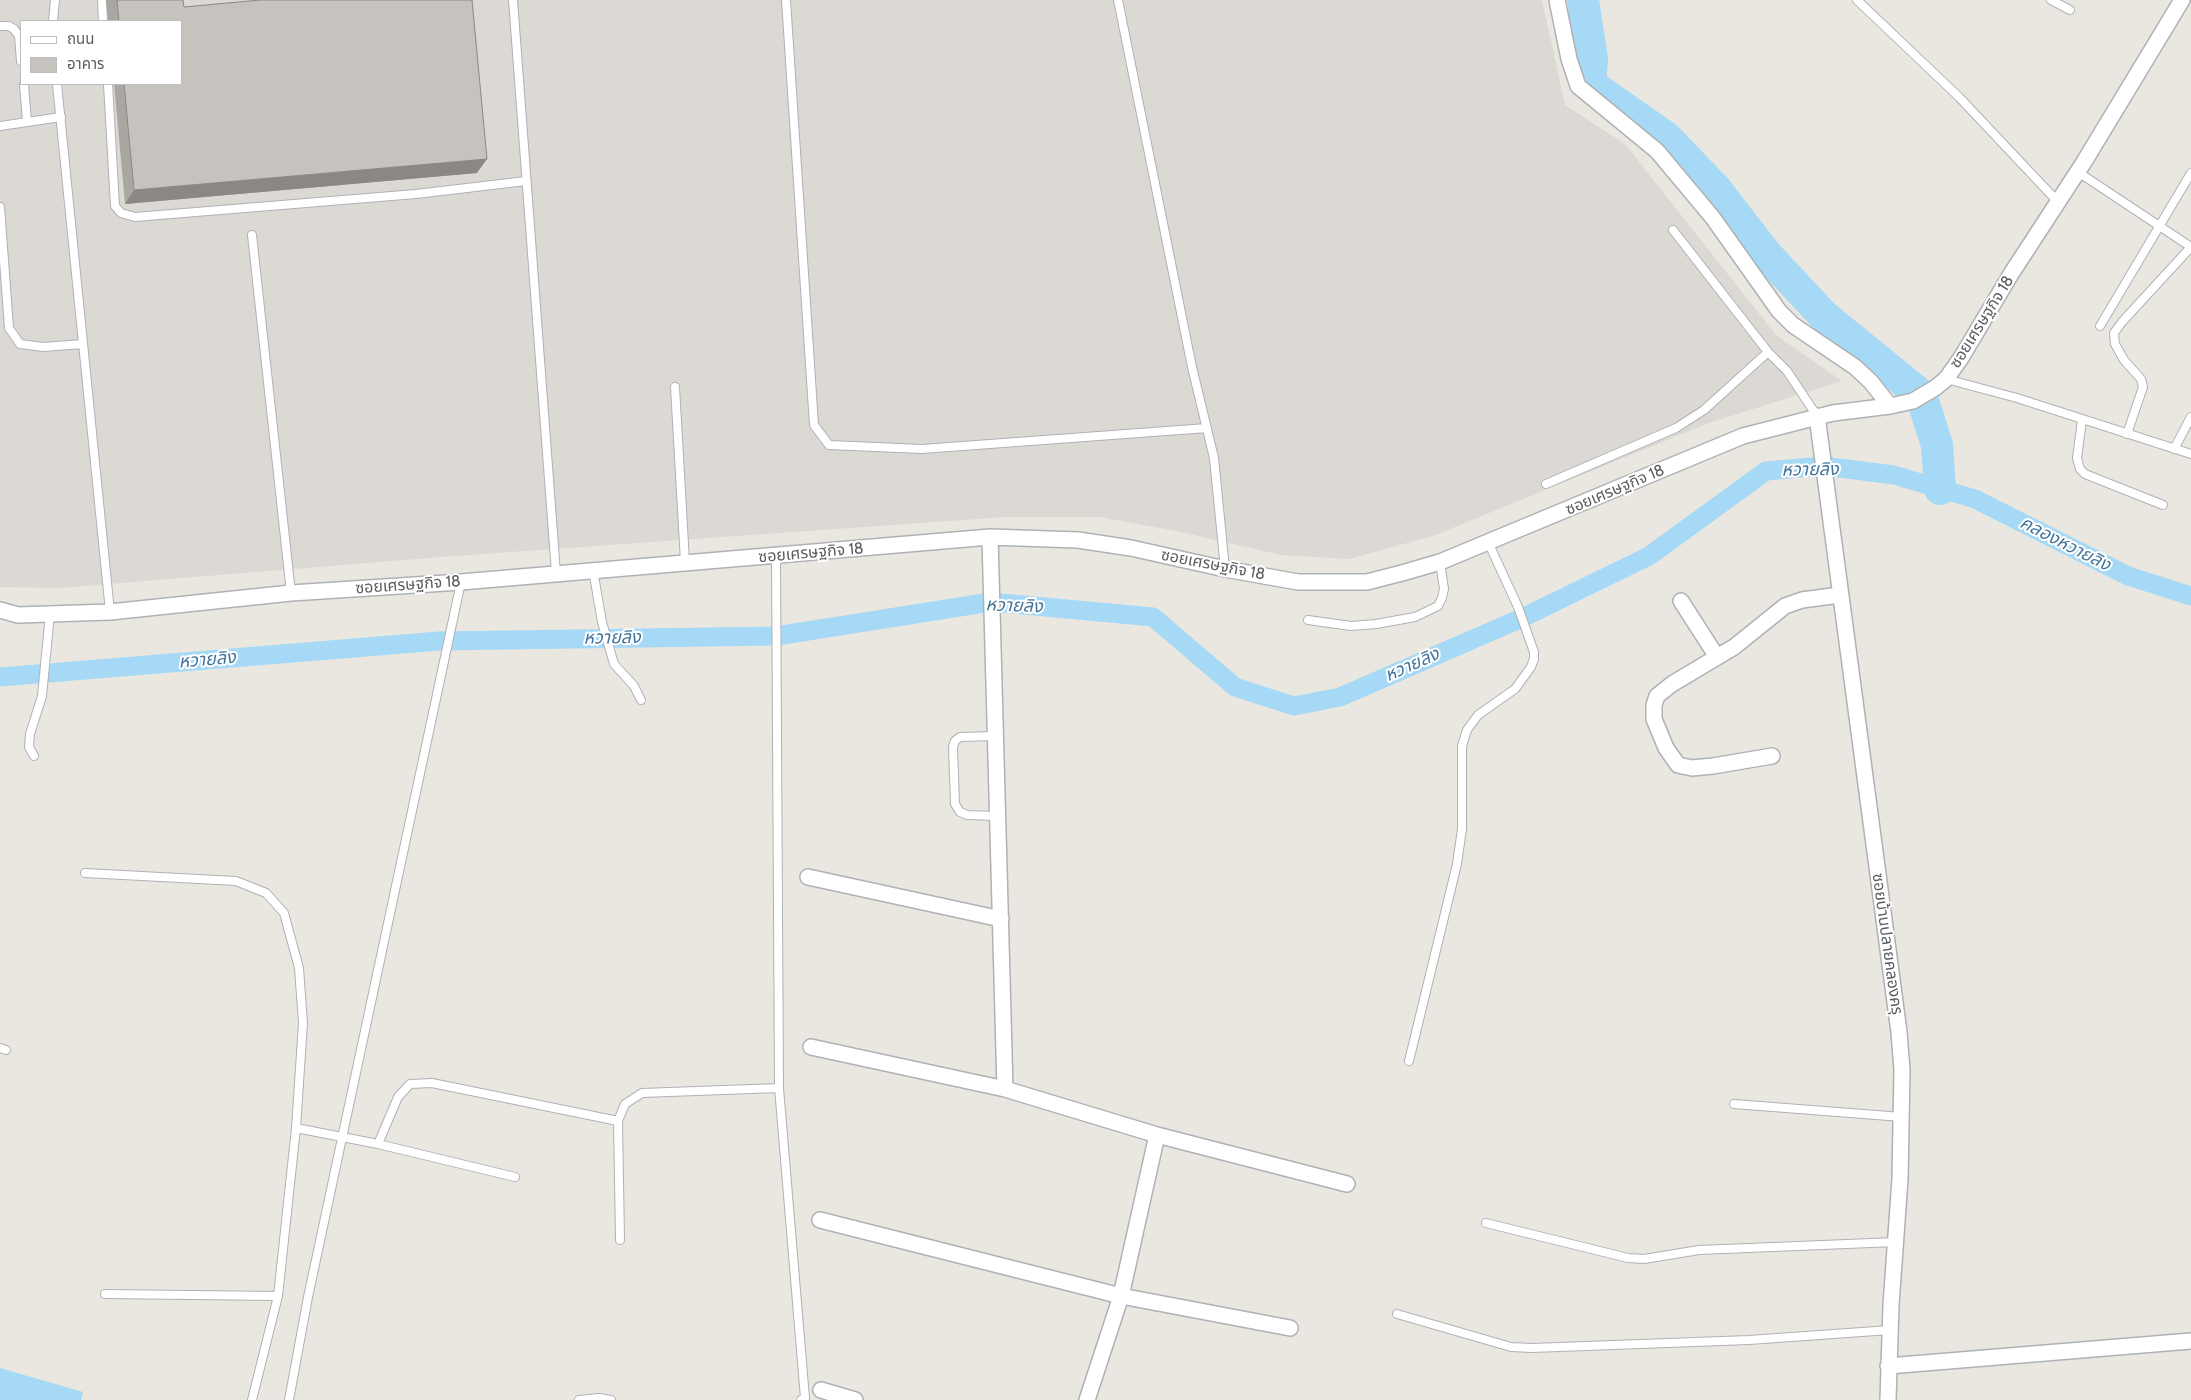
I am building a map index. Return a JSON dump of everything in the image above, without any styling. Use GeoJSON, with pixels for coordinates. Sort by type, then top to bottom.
{"type":"FeatureCollection","features":[{"type":"Feature","properties":{"kind":"street"},"geometry":{"type":"LineString","coordinates":[[1557,0],[1569,59],[1578,86],[1657,151],[1713,218],[1779,311],[1792,325],[1855,367],[1871,382],[1890,406]]}},
{"type":"Feature","properties":{"kind":"street","name":"ซอยเศรษฐกิจ 18"},"geometry":{"type":"LineString","coordinates":[[0,610],[18,615],[110,612],[290,593],[461,582],[990,537],[1078,540],[1131,548],[1225,569],[1298,582],[1367,582],[1440,562],[1743,436],[1817,416],[1890,406],[1913,401],[1925,395],[1946,379],[1962,358],[2011,274],[2078,172],[2182,0]]}},
{"type":"Feature","properties":{"kind":"street","name":"ซอยบ้านปลายคลองครุ"},"geometry":{"type":"LineString","coordinates":[[1817,416],[1899,1032],[1902,1117],[1888,1366],[1888,1400]]}},
{"type":"Feature","properties":{"kind":"street"},"geometry":{"type":"LineString","coordinates":[[990,537],[1005,1089]]}},
{"type":"Feature","properties":{"kind":"street"},"geometry":{"type":"LineString","coordinates":[[1772,756],[1692,768],[1678,765],[1666,748],[1654,719],[1654,705],[1657,696],[1672,684],[1734,647],[1785,606],[1802,600],[1840,595]]}},
{"type":"Feature","properties":{"kind":"street"},"geometry":{"type":"LineString","coordinates":[[1681,601],[1717,658]]}},
{"type":"Feature","properties":{"kind":"street"},"geometry":{"type":"LineString","coordinates":[[808,878],[1001,919]]}},
{"type":"Feature","properties":{"kind":"street"},"geometry":{"type":"LineString","coordinates":[[811,1048],[1005,1089],[1157,1135],[1347,1184]]}},
{"type":"Feature","properties":{"kind":"street"},"geometry":{"type":"LineString","coordinates":[[1087,1400],[1121,1296],[1157,1135]]}},
{"type":"Feature","properties":{"kind":"street"},"geometry":{"type":"LineString","coordinates":[[820,1220],[1121,1296],[1290,1328]]}},
{"type":"Feature","properties":{"kind":"street"},"geometry":{"type":"LineString","coordinates":[[1888,1366],[2191,1340]]}},
{"type":"Feature","properties":{"kind":"street"},"geometry":{"type":"LineString","coordinates":[[821,1390],[855,1400]]}},
{"type":"Feature","properties":{"kind":"lane"},"geometry":{"type":"LineString","coordinates":[[53,20],[55,0]]}},
{"type":"Feature","properties":{"kind":"lane"},"geometry":{"type":"LineString","coordinates":[[102,0],[103,20]]}},
{"type":"Feature","properties":{"kind":"lane"},"geometry":{"type":"LineString","coordinates":[[513,0],[556,573]]}},
{"type":"Feature","properties":{"kind":"lane"},"geometry":{"type":"LineString","coordinates":[[786,0],[814,425],[829,445],[922,449],[1207,428]]}},
{"type":"Feature","properties":{"kind":"lane"},"geometry":{"type":"LineString","coordinates":[[1118,0],[1188,348],[1214,458],[1225,569]]}},
{"type":"Feature","properties":{"kind":"lane"},"geometry":{"type":"LineString","coordinates":[[1858,0],[1959,97],[2058,202]]}},
{"type":"Feature","properties":{"kind":"lane"},"geometry":{"type":"LineString","coordinates":[[2051,0],[2070,10]]}},
{"type":"Feature","properties":{"kind":"lane"},"geometry":{"type":"LineString","coordinates":[[0,26],[8,26],[14,29],[19,36],[20,48]]}},
{"type":"Feature","properties":{"kind":"lane"},"geometry":{"type":"LineString","coordinates":[[24,85],[27,122]]}},
{"type":"Feature","properties":{"kind":"lane"},"geometry":{"type":"LineString","coordinates":[[58,85],[110,612]]}},
{"type":"Feature","properties":{"kind":"lane"},"geometry":{"type":"LineString","coordinates":[[108,85],[115,206],[121,212],[135,217],[526,182]]}},
{"type":"Feature","properties":{"kind":"lane"},"geometry":{"type":"LineString","coordinates":[[0,126],[61,117]]}},
{"type":"Feature","properties":{"kind":"lane"},"geometry":{"type":"LineString","coordinates":[[2078,172],[2191,247],[2114,333],[2115,344],[2124,360],[2141,379],[2143,387],[2127,434]]}},
{"type":"Feature","properties":{"kind":"lane"},"geometry":{"type":"LineString","coordinates":[[2100,326],[2191,173]]}},
{"type":"Feature","properties":{"kind":"lane"},"geometry":{"type":"LineString","coordinates":[[0,208],[9,328],[20,344],[43,346],[83,344]]}},
{"type":"Feature","properties":{"kind":"lane"},"geometry":{"type":"LineString","coordinates":[[1673,230],[1768,352],[1787,371],[1817,416]]}},
{"type":"Feature","properties":{"kind":"lane"},"geometry":{"type":"LineString","coordinates":[[252,235],[290,593]]}},
{"type":"Feature","properties":{"kind":"lane"},"geometry":{"type":"LineString","coordinates":[[1546,484],[1676,428],[1704,410],[1768,352]]}},
{"type":"Feature","properties":{"kind":"lane"},"geometry":{"type":"LineString","coordinates":[[1946,379],[2017,398],[2191,454]]}},
{"type":"Feature","properties":{"kind":"lane"},"geometry":{"type":"LineString","coordinates":[[675,387],[685,562]]}},
{"type":"Feature","properties":{"kind":"lane"},"geometry":{"type":"LineString","coordinates":[[2174,449],[2191,417]]}},
{"type":"Feature","properties":{"kind":"lane"},"geometry":{"type":"LineString","coordinates":[[2082,420],[2077,458],[2080,469],[2085,474],[2163,505]]}},
{"type":"Feature","properties":{"kind":"lane"},"geometry":{"type":"LineString","coordinates":[[1408,1060],[1457,864],[1462,828],[1462,746],[1467,730],[1478,715],[1515,689],[1531,667],[1534,652],[1518,607],[1488,542]]}},
{"type":"Feature","properties":{"kind":"lane"},"geometry":{"type":"LineString","coordinates":[[776,556],[779,1088],[805,1398],[801,1400]]}},
{"type":"Feature","properties":{"kind":"lane"},"geometry":{"type":"LineString","coordinates":[[1308,620],[1351,626],[1376,624],[1415,617],[1438,606],[1442,598],[1444,589],[1440,562]]}},
{"type":"Feature","properties":{"kind":"lane"},"geometry":{"type":"LineString","coordinates":[[593,570],[602,622],[614,664],[634,686],[641,700]]}},
{"type":"Feature","properties":{"kind":"lane"},"geometry":{"type":"LineString","coordinates":[[289,1400],[308,1297],[461,582]]}},
{"type":"Feature","properties":{"kind":"lane"},"geometry":{"type":"LineString","coordinates":[[34,756],[30,747],[30,734],[42,696],[48,651],[50,614]]}},
{"type":"Feature","properties":{"kind":"lane"},"geometry":{"type":"LineString","coordinates":[[995,736],[960,737],[955,741],[953,747],[955,804],[960,812],[967,815],[998,816]]}},
{"type":"Feature","properties":{"kind":"lane"},"geometry":{"type":"LineString","coordinates":[[85,873],[236,881],[266,894],[284,912],[299,968],[304,1023],[296,1128],[278,1296],[252,1400]]}},
{"type":"Feature","properties":{"kind":"lane"},"geometry":{"type":"LineString","coordinates":[[378,1144],[398,1096],[410,1084],[432,1083],[618,1121]]}},
{"type":"Feature","properties":{"kind":"lane"},"geometry":{"type":"LineString","coordinates":[[620,1240],[618,1121],[624,1104],[642,1093],[779,1088]]}},
{"type":"Feature","properties":{"kind":"lane"},"geometry":{"type":"LineString","coordinates":[[1734,1104],[1902,1117]]}},
{"type":"Feature","properties":{"kind":"lane"},"geometry":{"type":"LineString","coordinates":[[296,1128],[378,1144],[515,1177]]}},
{"type":"Feature","properties":{"kind":"lane"},"geometry":{"type":"LineString","coordinates":[[1486,1224],[1628,1258],[1644,1259],[1699,1250],[1896,1242]]}},
{"type":"Feature","properties":{"kind":"lane"},"geometry":{"type":"LineString","coordinates":[[105,1294],[278,1296]]}},
{"type":"Feature","properties":{"kind":"lane"},"geometry":{"type":"LineString","coordinates":[[1397,1314],[1511,1347],[1532,1348],[1749,1340],[1890,1330]]}},
{"type":"Feature","properties":{"kind":"lane"},"geometry":{"type":"LineString","coordinates":[[579,1400],[599,1398],[611,1400]]}},
{"type":"Feature","properties":{"kind":"shaded area"},"geometry":{"type":"Polygon","coordinates":[[[0,0],[1542,0],[1565,105],[1625,144],[1776,335],[1842,381],[1709,423],[1433,536],[1349,559],[1281,555],[1176,531],[1099,517],[1005,517],[441,557],[60,588],[0,587],[0,0]]]}},
{"type":"Feature","properties":{"kind":"water"},"geometry":{"type":"Polygon","coordinates":[[[0,1368],[83,1392],[81,1400],[0,1400],[0,1368]]]}},
{"type":"Feature","properties":{"kind":"building"},"geometry":{"type":"Polygon","coordinates":[[[117,0],[183,0],[184,7],[260,0],[472,0],[487,159],[134,190],[124,85],[182,85],[182,20],[119,20],[117,0]]]}},
{"type":"Feature","properties":{"kind":"waterway"},"geometry":{"type":"LineString","coordinates":[[1583,0],[1592,59],[1590,84],[1666,137],[1715,188],[1767,255],[1824,316],[1921,395],[1937,445],[1940,489]]}},
{"type":"Feature","properties":{"kind":"waterway","name":"หวายลิง"},"geometry":{"type":"LineString","coordinates":[[0,677],[439,641],[776,636],[991,602],[1153,617],[1235,687],[1294,706],[1340,697],[1522,618],[1649,556],[1766,471],[1823,466],[1894,475],[1975,499],[2128,576],[2191,596]]}},
{"type":"Feature","properties":{"kind":"water label","name":"คลองหวายลิง"},"geometry":{"type":"Point","coordinates":[2065,544]}}]}
